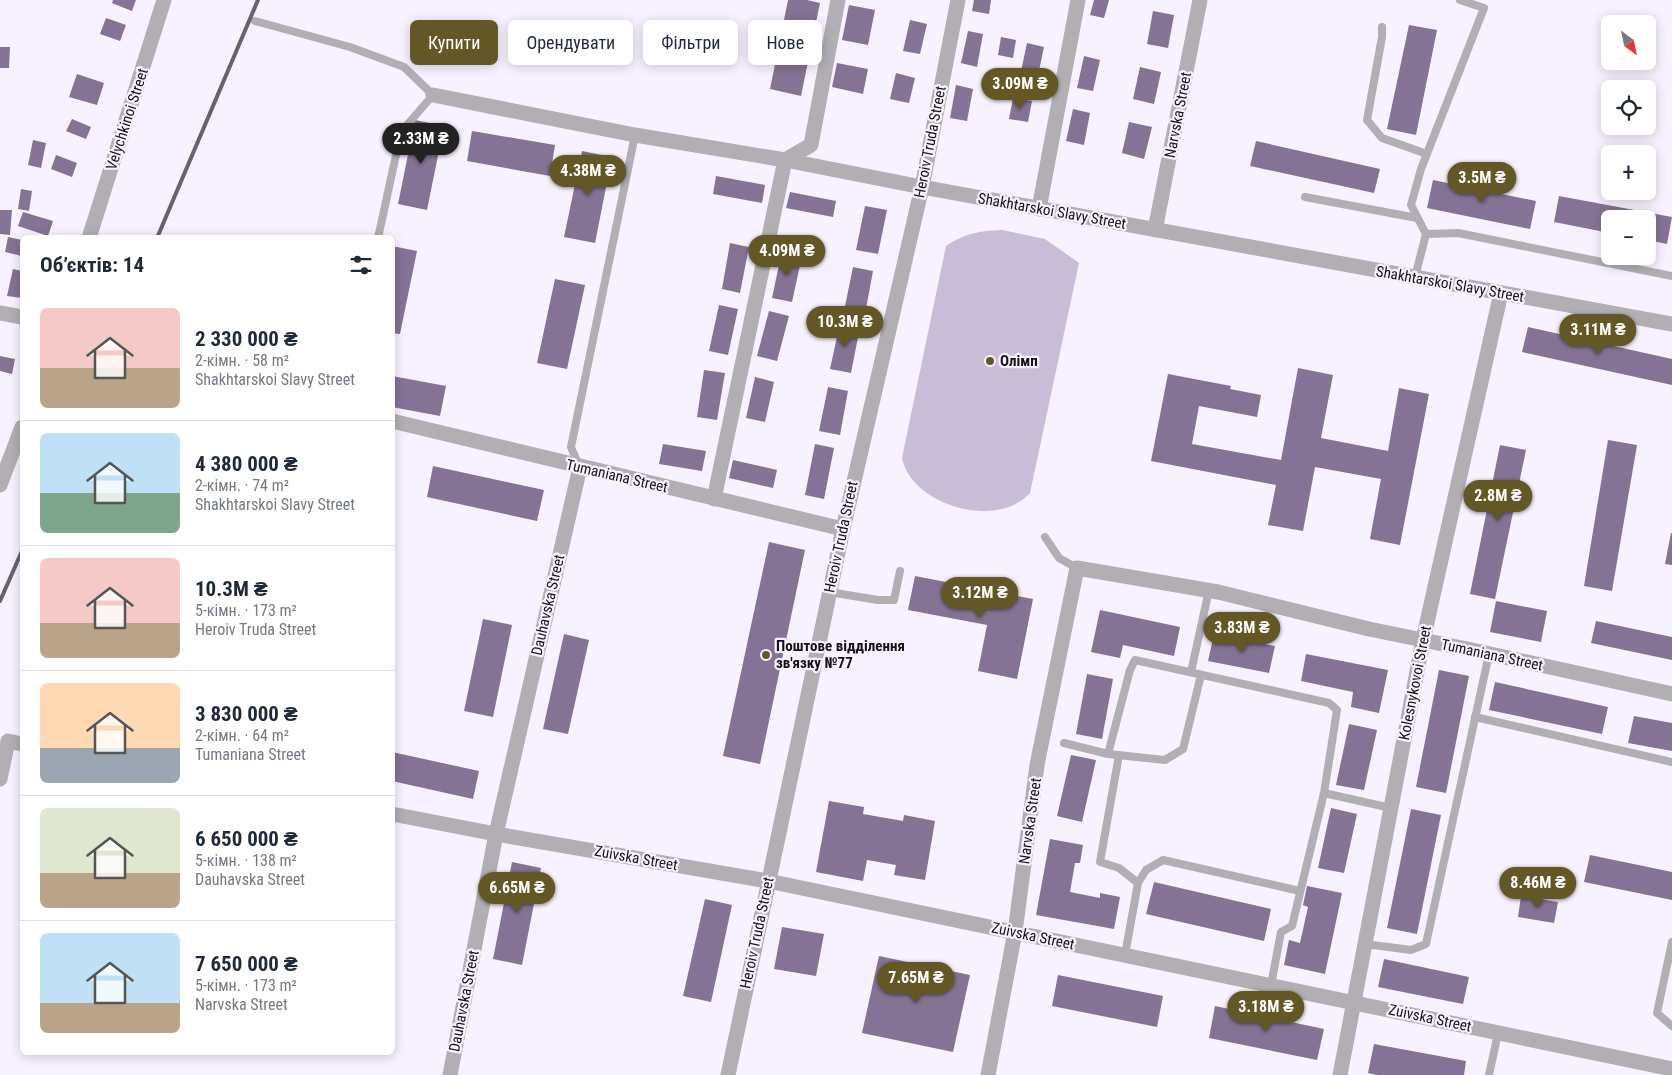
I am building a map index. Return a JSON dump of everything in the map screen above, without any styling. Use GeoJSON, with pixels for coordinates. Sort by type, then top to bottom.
{"type":"FeatureCollection","features":[{"type":"Feature","properties":{"kind":"street","name":"Velychkinoi Street"},"geometry":{"type":"LineString","coordinates":[[90,235],[164,0]]}},
{"type":"Feature","properties":{"kind":"street"},"geometry":{"type":"LineString","coordinates":[[714,499],[785,160],[811,145],[838,0]]}},
{"type":"Feature","properties":{"kind":"street","name":"Heroiv Truda Street"},"geometry":{"type":"LineString","coordinates":[[728,1075],[829,592],[922,187],[958,0]]}},
{"type":"Feature","properties":{"kind":"street"},"geometry":{"type":"LineString","coordinates":[[1039,209],[1078,0]]}},
{"type":"Feature","properties":{"kind":"street","name":"Narvska Street"},"geometry":{"type":"LineString","coordinates":[[1155,230],[1200,0]]}},
{"type":"Feature","properties":{"kind":"street","name":"Shakhtarskoi Slavy Street"},"geometry":{"type":"LineString","coordinates":[[433,95],[635,135],[785,160],[1039,209],[1672,324]]}},
{"type":"Feature","properties":{"kind":"street","name":"Kolesnykovoi Street"},"geometry":{"type":"LineString","coordinates":[[1340,1075],[1423,640],[1501,293]]}},
{"type":"Feature","properties":{"kind":"street"},"geometry":{"type":"LineString","coordinates":[[0,313],[20,317]]}},
{"type":"Feature","properties":{"kind":"street","name":"Tumaniana Street"},"geometry":{"type":"LineString","coordinates":[[395,422],[580,468],[843,530]]}},
{"type":"Feature","properties":{"kind":"street"},"geometry":{"type":"LineString","coordinates":[[0,485],[20,432]]}},
{"type":"Feature","properties":{"kind":"street","name":"Dauhavska Street"},"geometry":{"type":"LineString","coordinates":[[450,1075],[496,834],[580,468]]}},
{"type":"Feature","properties":{"kind":"street","name":"Narvska Street"},"geometry":{"type":"LineString","coordinates":[[988,1075],[1015,932],[1037,765],[1077,568]]}},
{"type":"Feature","properties":{"kind":"street","name":"Tumaniana Street"},"geometry":{"type":"LineString","coordinates":[[1077,568],[1209,590],[1369,629],[1672,694]]}},
{"type":"Feature","properties":{"kind":"street"},"geometry":{"type":"LineString","coordinates":[[0,779],[8,741],[20,744]]}},
{"type":"Feature","properties":{"kind":"street","name":"Zuivska Street"},"geometry":{"type":"LineString","coordinates":[[395,815],[768,881],[1672,1069]]}},
{"type":"Feature","properties":{"kind":"lane"},"geometry":{"type":"LineString","coordinates":[[1415,277],[1426,234],[1411,205],[1428,154],[1484,8],[1460,0]]}},
{"type":"Feature","properties":{"kind":"lane"},"geometry":{"type":"LineString","coordinates":[[255,21],[350,48],[404,67],[433,95],[401,132],[379,235]]}},
{"type":"Feature","properties":{"kind":"lane"},"geometry":{"type":"LineString","coordinates":[[1382,26],[1382,37],[1367,120],[1382,138],[1428,154]]}},
{"type":"Feature","properties":{"kind":"lane"},"geometry":{"type":"LineString","coordinates":[[580,468],[572,447],[635,135]]}},
{"type":"Feature","properties":{"kind":"lane"},"geometry":{"type":"LineString","coordinates":[[1305,197],[1417,218]]}},
{"type":"Feature","properties":{"kind":"lane"},"geometry":{"type":"LineString","coordinates":[[1426,234],[1458,233],[1672,276]]}},
{"type":"Feature","properties":{"kind":"lane"},"geometry":{"type":"LineString","coordinates":[[1045,537],[1059,558],[1077,568]]}},
{"type":"Feature","properties":{"kind":"lane"},"geometry":{"type":"LineString","coordinates":[[829,592],[878,600],[894,600],[900,571]]}},
{"type":"Feature","properties":{"kind":"lane"},"geometry":{"type":"LineString","coordinates":[[1191,672],[1209,590]]}},
{"type":"Feature","properties":{"kind":"lane"},"geometry":{"type":"LineString","coordinates":[[1365,944],[1411,950],[1426,944],[1489,654]]}},
{"type":"Feature","properties":{"kind":"lane"},"geometry":{"type":"LineString","coordinates":[[1108,754],[1130,670],[1135,660],[1329,703],[1337,710],[1324,793],[1292,926],[1281,932],[1271,985]]}},
{"type":"Feature","properties":{"kind":"lane"},"geometry":{"type":"LineString","coordinates":[[1064,743],[1108,754],[1165,760],[1183,749],[1201,674]]}},
{"type":"Feature","properties":{"kind":"lane"},"geometry":{"type":"LineString","coordinates":[[1475,717],[1672,762]]}},
{"type":"Feature","properties":{"kind":"lane"},"geometry":{"type":"LineString","coordinates":[[1119,755],[1100,862],[1119,868],[1138,883]]}},
{"type":"Feature","properties":{"kind":"lane"},"geometry":{"type":"LineString","coordinates":[[1324,793],[1391,808]]}},
{"type":"Feature","properties":{"kind":"lane"},"geometry":{"type":"LineString","coordinates":[[1126,955],[1138,883],[1146,870],[1163,860],[1300,891]]}},
{"type":"Feature","properties":{"kind":"lane"},"geometry":{"type":"LineString","coordinates":[[1672,942],[1657,1013],[1672,1026]]}},
{"type":"Feature","properties":{"kind":"lane"},"geometry":{"type":"LineString","coordinates":[[1489,1075],[1498,1033]]}},
{"type":"Feature","properties":{"kind":"shaded area","name":"Олімп"},"geometry":{"type":"Polygon","coordinates":[[[1002,230],[1045,239],[1079,263],[1030,493],[1015,504],[997,510],[978,511],[957,507],[938,500],[922,489],[909,475],[902,458],[946,246],[960,238],[973,234],[1002,230]]]}},
{"type":"Feature","properties":{"kind":"building"},"geometry":{"type":"Polygon","coordinates":[[[113,0],[136,0],[132,11],[112,3],[113,0]]]}},
{"type":"Feature","properties":{"kind":"building"},"geometry":{"type":"Polygon","coordinates":[[[788,0],[807,0],[820,3],[817,20],[784,20],[788,0]]]}},
{"type":"Feature","properties":{"kind":"building"},"geometry":{"type":"Polygon","coordinates":[[[974,0],[991,0],[989,14],[972,11],[974,0]]]}},
{"type":"Feature","properties":{"kind":"building"},"geometry":{"type":"Polygon","coordinates":[[[1094,0],[1109,0],[1104,18],[1090,15],[1094,0]]]}},
{"type":"Feature","properties":{"kind":"building"},"geometry":{"type":"Polygon","coordinates":[[[849,5],[875,10],[868,45],[842,40],[849,5]]]}},
{"type":"Feature","properties":{"kind":"building"},"geometry":{"type":"Polygon","coordinates":[[[1153,11],[1174,15],[1168,48],[1147,44],[1153,11]]]}},
{"type":"Feature","properties":{"kind":"building"},"geometry":{"type":"Polygon","coordinates":[[[106,18],[126,25],[120,41],[100,34],[106,18]]]}},
{"type":"Feature","properties":{"kind":"building"},"geometry":{"type":"Polygon","coordinates":[[[910,20],[927,24],[920,54],[903,51],[910,20]]]}},
{"type":"Feature","properties":{"kind":"building"},"geometry":{"type":"Polygon","coordinates":[[[1409,25],[1437,30],[1416,135],[1387,129],[1409,25]]]}},
{"type":"Feature","properties":{"kind":"building"},"geometry":{"type":"Polygon","coordinates":[[[968,31],[983,34],[977,67],[961,63],[968,31]]]}},
{"type":"Feature","properties":{"kind":"building"},"geometry":{"type":"Polygon","coordinates":[[[1001,37],[1016,40],[1013,58],[998,55],[1001,37]]]}},
{"type":"Feature","properties":{"kind":"building"},"geometry":{"type":"Polygon","coordinates":[[[1027,43],[1044,47],[1037,80],[1020,76],[1027,43]]]}},
{"type":"Feature","properties":{"kind":"building"},"geometry":{"type":"Polygon","coordinates":[[[0,47],[10,47],[9,68],[0,68],[0,47]]]}},
{"type":"Feature","properties":{"kind":"building"},"geometry":{"type":"Polygon","coordinates":[[[1084,56],[1100,60],[1093,91],[1077,88],[1084,56]]]}},
{"type":"Feature","properties":{"kind":"building"},"geometry":{"type":"Polygon","coordinates":[[[837,63],[868,69],[863,94],[832,87],[837,63]]]}},
{"type":"Feature","properties":{"kind":"building"},"geometry":{"type":"Polygon","coordinates":[[[775,65],[807,65],[801,96],[770,89],[775,65]]]}},
{"type":"Feature","properties":{"kind":"building"},"geometry":{"type":"Polygon","coordinates":[[[1140,67],[1161,72],[1154,104],[1133,99],[1140,67]]]}},
{"type":"Feature","properties":{"kind":"building"},"geometry":{"type":"Polygon","coordinates":[[[896,73],[915,78],[909,103],[890,99],[896,73]]]}},
{"type":"Feature","properties":{"kind":"building"},"geometry":{"type":"Polygon","coordinates":[[[77,74],[104,83],[97,105],[69,97],[77,74]]]}},
{"type":"Feature","properties":{"kind":"building"},"geometry":{"type":"Polygon","coordinates":[[[956,85],[973,89],[967,121],[950,118],[956,85]]]}},
{"type":"Feature","properties":{"kind":"building"},"geometry":{"type":"Polygon","coordinates":[[[1013,98],[1032,101],[1028,122],[1009,119],[1013,98]]]}},
{"type":"Feature","properties":{"kind":"building"},"geometry":{"type":"Polygon","coordinates":[[[1073,109],[1090,113],[1084,145],[1066,141],[1073,109]]]}},
{"type":"Feature","properties":{"kind":"building"},"geometry":{"type":"Polygon","coordinates":[[[72,119],[91,127],[86,139],[66,131],[72,119]]]}},
{"type":"Feature","properties":{"kind":"building"},"geometry":{"type":"Polygon","coordinates":[[[415,120],[444,126],[427,210],[398,204],[415,120]]]}},
{"type":"Feature","properties":{"kind":"building"},"geometry":{"type":"Polygon","coordinates":[[[1129,122],[1152,127],[1144,159],[1122,153],[1129,122]]]}},
{"type":"Feature","properties":{"kind":"building"},"geometry":{"type":"Polygon","coordinates":[[[472,131],[555,145],[550,176],[467,161],[472,131]]]}},
{"type":"Feature","properties":{"kind":"building"},"geometry":{"type":"Polygon","coordinates":[[[33,140],[46,143],[41,168],[28,165],[33,140]]]}},
{"type":"Feature","properties":{"kind":"building"},"geometry":{"type":"Polygon","coordinates":[[[1256,141],[1380,169],[1374,193],[1250,166],[1256,141]]]}},
{"type":"Feature","properties":{"kind":"building"},"geometry":{"type":"Polygon","coordinates":[[[582,151],[612,157],[595,243],[564,237],[582,151]]]}},
{"type":"Feature","properties":{"kind":"building"},"geometry":{"type":"Polygon","coordinates":[[[56,155],[77,163],[72,177],[51,169],[56,155]]]}},
{"type":"Feature","properties":{"kind":"building"},"geometry":{"type":"Polygon","coordinates":[[[716,176],[765,185],[762,203],[713,194],[716,176]]]}},
{"type":"Feature","properties":{"kind":"building"},"geometry":{"type":"Polygon","coordinates":[[[1433,180],[1536,201],[1530,229],[1427,208],[1433,180]]]}},
{"type":"Feature","properties":{"kind":"building"},"geometry":{"type":"Polygon","coordinates":[[[21,189],[32,191],[29,211],[18,209],[21,189]]]}},
{"type":"Feature","properties":{"kind":"building"},"geometry":{"type":"Polygon","coordinates":[[[790,192],[836,201],[833,217],[786,208],[790,192]]]}},
{"type":"Feature","properties":{"kind":"building"},"geometry":{"type":"Polygon","coordinates":[[[1559,196],[1634,210],[1601,210],[1601,231],[1554,222],[1559,196]]]}},
{"type":"Feature","properties":{"kind":"building"},"geometry":{"type":"Polygon","coordinates":[[[865,206],[887,210],[878,254],[856,250],[865,206]]]}},
{"type":"Feature","properties":{"kind":"building"},"geometry":{"type":"Polygon","coordinates":[[[0,210],[12,210],[10,235],[0,234],[0,210]]]}},
{"type":"Feature","properties":{"kind":"building"},"geometry":{"type":"Polygon","coordinates":[[[23,212],[53,221],[48,235],[18,226],[23,212]]]}},
{"type":"Feature","properties":{"kind":"building"},"geometry":{"type":"Polygon","coordinates":[[[1656,214],[1672,217],[1667,244],[1656,242],[1656,214]]]}},
{"type":"Feature","properties":{"kind":"building"},"geometry":{"type":"Polygon","coordinates":[[[8,237],[20,240],[20,256],[5,252],[8,237]]]}},
{"type":"Feature","properties":{"kind":"building"},"geometry":{"type":"Polygon","coordinates":[[[730,243],[749,247],[740,293],[722,289],[730,243]]]}},
{"type":"Feature","properties":{"kind":"building"},"geometry":{"type":"Polygon","coordinates":[[[395,247],[417,251],[400,334],[395,333],[395,247]]]}},
{"type":"Feature","properties":{"kind":"building"},"geometry":{"type":"Polygon","coordinates":[[[782,251],[802,256],[792,302],[772,298],[782,251]]]}},
{"type":"Feature","properties":{"kind":"building"},"geometry":{"type":"Polygon","coordinates":[[[853,267],[873,271],[865,314],[844,311],[853,267]]]}},
{"type":"Feature","properties":{"kind":"building"},"geometry":{"type":"Polygon","coordinates":[[[13,269],[20,271],[20,298],[7,296],[13,269]]]}},
{"type":"Feature","properties":{"kind":"building"},"geometry":{"type":"Polygon","coordinates":[[[555,279],[585,285],[567,369],[537,363],[555,279]]]}},
{"type":"Feature","properties":{"kind":"building"},"geometry":{"type":"Polygon","coordinates":[[[719,305],[738,309],[728,355],[709,351],[719,305]]]}},
{"type":"Feature","properties":{"kind":"building"},"geometry":{"type":"Polygon","coordinates":[[[769,311],[789,316],[777,361],[757,356],[769,311]]]}},
{"type":"Feature","properties":{"kind":"building"},"geometry":{"type":"Polygon","coordinates":[[[840,323],[860,327],[851,373],[830,369],[840,323]]]}},
{"type":"Feature","properties":{"kind":"building"},"geometry":{"type":"Polygon","coordinates":[[[1528,327],[1672,359],[1672,385],[1522,352],[1528,327]]]}},
{"type":"Feature","properties":{"kind":"building"},"geometry":{"type":"Polygon","coordinates":[[[0,356],[15,359],[12,374],[0,371],[0,356]]]}},
{"type":"Feature","properties":{"kind":"building"},"geometry":{"type":"Polygon","coordinates":[[[1298,368],[1333,375],[1321,438],[1388,451],[1399,388],[1429,394],[1400,545],[1370,539],[1381,479],[1315,467],[1303,531],[1268,525],[1276,485],[1151,461],[1168,374],[1231,386],[1230,389],[1261,395],[1257,417],[1199,406],[1192,444],[1281,460],[1298,368]]]}},
{"type":"Feature","properties":{"kind":"building"},"geometry":{"type":"Polygon","coordinates":[[[704,370],[725,373],[717,420],[697,417],[704,370]]]}},
{"type":"Feature","properties":{"kind":"building"},"geometry":{"type":"Polygon","coordinates":[[[395,377],[446,386],[440,416],[395,408],[395,377]]]}},
{"type":"Feature","properties":{"kind":"building"},"geometry":{"type":"Polygon","coordinates":[[[755,377],[774,382],[765,422],[746,418],[755,377]]]}},
{"type":"Feature","properties":{"kind":"building"},"geometry":{"type":"Polygon","coordinates":[[[828,387],[848,391],[840,435],[819,431],[828,387]]]}},
{"type":"Feature","properties":{"kind":"building"},"geometry":{"type":"Polygon","coordinates":[[[1608,440],[1637,445],[1612,591],[1584,586],[1608,440]]]}},
{"type":"Feature","properties":{"kind":"building"},"geometry":{"type":"Polygon","coordinates":[[[663,444],[706,451],[702,471],[659,464],[663,444]]]}},
{"type":"Feature","properties":{"kind":"building"},"geometry":{"type":"Polygon","coordinates":[[[815,444],[834,448],[824,499],[805,495],[815,444]]]}},
{"type":"Feature","properties":{"kind":"building"},"geometry":{"type":"Polygon","coordinates":[[[1500,445],[1526,450],[1495,599],[1470,594],[1500,445]]]}},
{"type":"Feature","properties":{"kind":"building"},"geometry":{"type":"Polygon","coordinates":[[[733,460],[777,470],[773,488],[729,478],[733,460]]]}},
{"type":"Feature","properties":{"kind":"building"},"geometry":{"type":"Polygon","coordinates":[[[433,466],[544,490],[537,521],[427,497],[433,466]]]}},
{"type":"Feature","properties":{"kind":"building"},"geometry":{"type":"Polygon","coordinates":[[[1672,533],[1672,565],[1665,564],[1672,533]]]}},
{"type":"Feature","properties":{"kind":"building"},"geometry":{"type":"Polygon","coordinates":[[[769,542],[805,550],[760,764],[723,756],[769,542]]]}},
{"type":"Feature","properties":{"kind":"building"},"geometry":{"type":"Polygon","coordinates":[[[915,576],[1033,599],[1017,679],[978,671],[987,625],[908,610],[915,576]]]}},
{"type":"Feature","properties":{"kind":"building"},"geometry":{"type":"Polygon","coordinates":[[[1496,601],[1547,611],[1541,642],[1490,632],[1496,601]]]}},
{"type":"Feature","properties":{"kind":"building"},"geometry":{"type":"Polygon","coordinates":[[[1100,610],[1180,627],[1174,656],[1123,645],[1120,658],[1091,652],[1100,610]]]}},
{"type":"Feature","properties":{"kind":"building"},"geometry":{"type":"Polygon","coordinates":[[[483,619],[512,625],[493,717],[464,711],[483,619]]]}},
{"type":"Feature","properties":{"kind":"building"},"geometry":{"type":"Polygon","coordinates":[[[1596,621],[1672,637],[1672,660],[1591,643],[1596,621]]]}},
{"type":"Feature","properties":{"kind":"building"},"geometry":{"type":"Polygon","coordinates":[[[564,634],[589,640],[568,734],[543,729],[564,634]]]}},
{"type":"Feature","properties":{"kind":"building"},"geometry":{"type":"Polygon","coordinates":[[[1214,634],[1275,646],[1269,673],[1208,661],[1214,634]]]}},
{"type":"Feature","properties":{"kind":"building"},"geometry":{"type":"Polygon","coordinates":[[[1306,654],[1388,670],[1379,713],[1351,707],[1353,692],[1301,681],[1306,654]]]}},
{"type":"Feature","properties":{"kind":"building"},"geometry":{"type":"Polygon","coordinates":[[[1439,670],[1469,676],[1446,793],[1416,787],[1439,670]]]}},
{"type":"Feature","properties":{"kind":"building"},"geometry":{"type":"Polygon","coordinates":[[[1087,674],[1113,679],[1102,739],[1076,734],[1087,674]]]}},
{"type":"Feature","properties":{"kind":"building"},"geometry":{"type":"Polygon","coordinates":[[[1495,682],[1608,707],[1602,734],[1489,710],[1495,682]]]}},
{"type":"Feature","properties":{"kind":"building"},"geometry":{"type":"Polygon","coordinates":[[[1634,716],[1672,723],[1672,751],[1628,743],[1634,716]]]}},
{"type":"Feature","properties":{"kind":"building"},"geometry":{"type":"Polygon","coordinates":[[[1349,724],[1377,730],[1364,790],[1336,785],[1349,724]]]}},
{"type":"Feature","properties":{"kind":"building"},"geometry":{"type":"Polygon","coordinates":[[[395,753],[479,771],[473,799],[395,782],[395,753]]]}},
{"type":"Feature","properties":{"kind":"building"},"geometry":{"type":"Polygon","coordinates":[[[1071,755],[1096,760],[1082,822],[1057,816],[1071,755]]]}},
{"type":"Feature","properties":{"kind":"building"},"geometry":{"type":"Polygon","coordinates":[[[829,801],[864,807],[863,814],[903,821],[904,815],[935,821],[925,880],[894,875],[896,865],[867,860],[863,881],[816,872],[829,801]]]}},
{"type":"Feature","properties":{"kind":"building"},"geometry":{"type":"Polygon","coordinates":[[[1331,808],[1357,814],[1344,873],[1318,868],[1331,808]]]}},
{"type":"Feature","properties":{"kind":"building"},"geometry":{"type":"Polygon","coordinates":[[[1411,809],[1441,815],[1417,934],[1387,928],[1411,809]]]}},
{"type":"Feature","properties":{"kind":"building"},"geometry":{"type":"Polygon","coordinates":[[[1050,839],[1083,845],[1080,863],[1075,863],[1070,892],[1100,898],[1100,893],[1120,897],[1114,929],[1036,915],[1050,839]]]}},
{"type":"Feature","properties":{"kind":"building"},"geometry":{"type":"Polygon","coordinates":[[[1590,855],[1672,872],[1672,900],[1584,882],[1590,855]]]}},
{"type":"Feature","properties":{"kind":"building"},"geometry":{"type":"Polygon","coordinates":[[[512,862],[541,868],[522,965],[493,959],[512,862]]]}},
{"type":"Feature","properties":{"kind":"building"},"geometry":{"type":"Polygon","coordinates":[[[1154,882],[1271,909],[1264,941],[1146,914],[1154,882]]]}},
{"type":"Feature","properties":{"kind":"building"},"geometry":{"type":"Polygon","coordinates":[[[1307,886],[1342,893],[1325,974],[1284,965],[1289,940],[1300,943],[1308,907],[1303,905],[1307,886]]]}},
{"type":"Feature","properties":{"kind":"building"},"geometry":{"type":"Polygon","coordinates":[[[1521,896],[1558,902],[1554,923],[1518,917],[1521,896]]]}},
{"type":"Feature","properties":{"kind":"building"},"geometry":{"type":"Polygon","coordinates":[[[705,899],[732,905],[711,1002],[683,996],[705,899]]]}},
{"type":"Feature","properties":{"kind":"building"},"geometry":{"type":"Polygon","coordinates":[[[782,927],[824,934],[816,976],[774,969],[782,927]]]}},
{"type":"Feature","properties":{"kind":"building"},"geometry":{"type":"Polygon","coordinates":[[[879,956],[970,975],[953,1052],[862,1033],[879,956]]]}},
{"type":"Feature","properties":{"kind":"building"},"geometry":{"type":"Polygon","coordinates":[[[1384,959],[1469,977],[1463,1004],[1378,987],[1384,959]]]}},
{"type":"Feature","properties":{"kind":"building"},"geometry":{"type":"Polygon","coordinates":[[[1058,975],[1163,996],[1157,1027],[1052,1006],[1058,975]]]}},
{"type":"Feature","properties":{"kind":"building"},"geometry":{"type":"Polygon","coordinates":[[[1215,1006],[1324,1029],[1317,1060],[1209,1038],[1215,1006]]]}},
{"type":"Feature","properties":{"kind":"building"},"geometry":{"type":"Polygon","coordinates":[[[1374,1044],[1466,1061],[1464,1075],[1377,1075],[1368,1073],[1374,1044]]]}},
{"type":"Feature","properties":{"kind":"railway"},"geometry":{"type":"LineString","coordinates":[[158,235],[258,0]]}},
{"type":"Feature","properties":{"kind":"railway"},"geometry":{"type":"LineString","coordinates":[[0,601],[20,556]]}},
{"type":"Feature","properties":{"kind":"place","name":"Олімп"},"geometry":{"type":"Point","coordinates":[990,361]}},
{"type":"Feature","properties":{"kind":"place","name":"Поштове відділення зв'язку №77"},"geometry":{"type":"Point","coordinates":[766,655]}}]}
